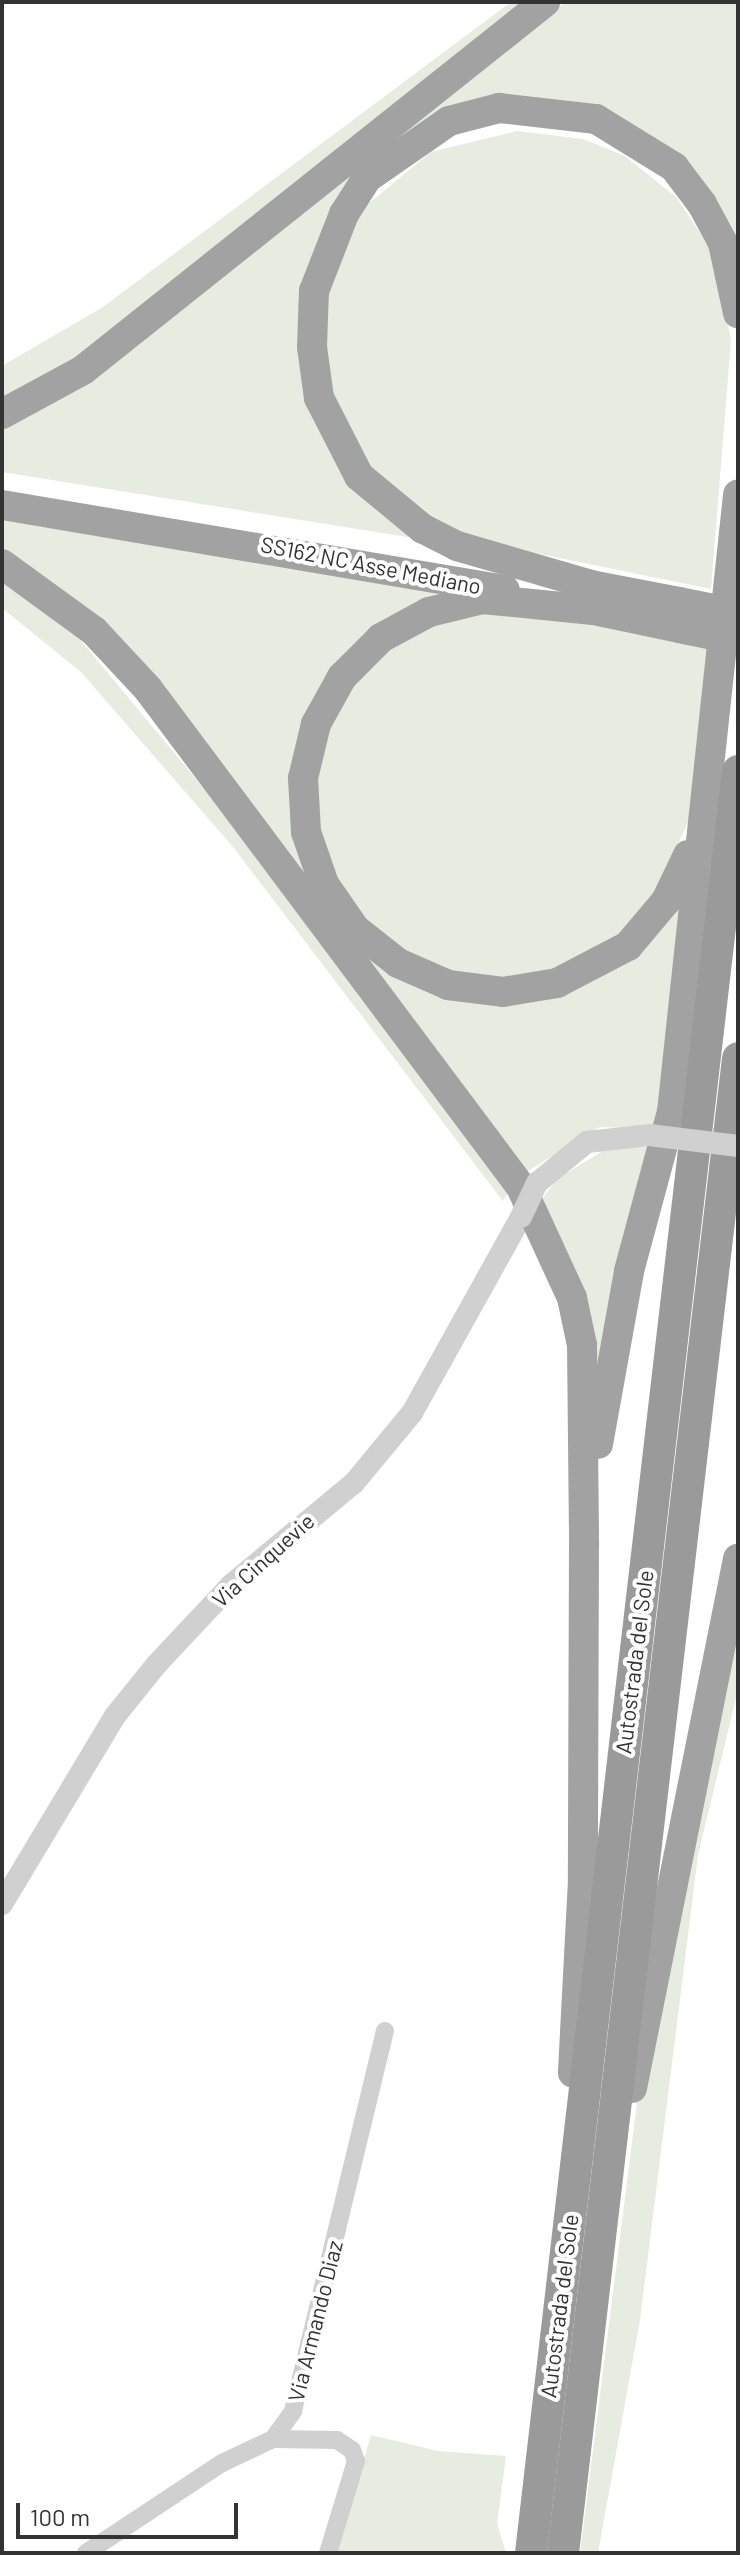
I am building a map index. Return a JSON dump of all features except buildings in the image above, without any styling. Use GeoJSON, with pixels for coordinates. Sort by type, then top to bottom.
{"type":"FeatureCollection","features":[{"type":"Feature","properties":{"kind":"highway"},"geometry":{"type":"LineString","coordinates":[[2,414],[83,370],[545,2]]}},
{"type":"Feature","properties":{"kind":"highway"},"geometry":{"type":"LineString","coordinates":[[596,598],[457,546],[423,529],[359,476],[319,398],[312,347],[314,291],[344,214],[367,178],[449,121],[499,108],[596,119],[674,167],[702,204],[723,243],[738,313]]}},
{"type":"Feature","properties":{"kind":"highway","name":"SS162 NC Asse Mediano"},"geometry":{"type":"LineString","coordinates":[[2,485],[279,527],[679,615],[738,640]]}},
{"type":"Feature","properties":{"kind":"highway"},"geometry":{"type":"LineString","coordinates":[[584,1546],[610,1362],[672,1112],[698,827],[738,495]]}},
{"type":"Feature","properties":{"kind":"highway","name":"SS162 NC Asse Mediano"},"geometry":{"type":"LineString","coordinates":[[2,505],[596,598]]}},
{"type":"Feature","properties":{"kind":"highway"},"geometry":{"type":"LineString","coordinates":[[2,564],[94,631],[148,689],[521,1187],[553,1248],[582,1345],[584,1546],[583,1880],[562,2280]]}},
{"type":"Feature","properties":{"kind":"highway"},"geometry":{"type":"LineString","coordinates":[[596,598],[483,599],[429,612],[381,638],[342,677],[316,724],[303,778],[306,832],[324,884],[355,929],[398,963],[448,985],[516,990],[583,974],[628,946],[666,901],[698,827]]}},
{"type":"Feature","properties":{"kind":"highway","name":"SS162 NC Asse Mediano"},"geometry":{"type":"LineString","coordinates":[[679,615],[738,614]]}},
{"type":"Feature","properties":{"kind":"highway","name":"Autostrada del Sole"},"geometry":{"type":"LineString","coordinates":[[531,2553],[738,771]]}},
{"type":"Feature","properties":{"kind":"highway","name":"Autostrada del Sole"},"geometry":{"type":"LineString","coordinates":[[563,2553],[738,1058]]}},
{"type":"Feature","properties":{"kind":"highway"},"geometry":{"type":"LineString","coordinates":[[578,2426],[643,2015],[734,1608],[738,1559]]}},
{"type":"Feature","properties":{"kind":"street","name":"Via Cinquevie"},"geometry":{"type":"LineString","coordinates":[[2,1904],[115,1716],[156,1665],[231,1585],[354,1483],[412,1413],[537,1183],[587,1142],[649,1135],[738,1146]]}},
{"type":"Feature","properties":{"kind":"street","name":"Via Armando Diaz"},"geometry":{"type":"LineString","coordinates":[[273,2439],[293,2411],[385,2031]]}},
{"type":"Feature","properties":{"kind":"street"},"geometry":{"type":"LineString","coordinates":[[86,2553],[222,2463],[273,2439],[337,2440],[352,2450],[356,2461],[328,2553]]}},
{"type":"Feature","properties":{"kind":"shaded area"},"geometry":{"type":"Polygon","coordinates":[[[511,2],[536,2],[145,313],[2,404],[2,366],[103,307],[511,2]]]}},
{"type":"Feature","properties":{"kind":"shaded area"},"geometry":{"type":"Polygon","coordinates":[[[565,2],[738,2],[738,261],[657,144],[479,107],[333,218],[310,397],[420,539],[2,472],[2,426],[284,224],[565,2]]]}},
{"type":"Feature","properties":{"kind":"shaded area"},"geometry":{"type":"Polygon","coordinates":[[[517,131],[583,139],[625,156],[677,198],[713,253],[731,340],[711,589],[501,546],[444,526],[387,490],[335,419],[320,310],[362,209],[431,152],[517,131]]]}},
{"type":"Feature","properties":{"kind":"shaded area"},"geometry":{"type":"Polygon","coordinates":[[[2,518],[453,593],[383,624],[292,787],[373,957],[527,1000],[681,899],[658,1129],[600,1127],[521,1175],[153,693],[2,558],[2,518]]]}},
{"type":"Feature","properties":{"kind":"shaded area"},"geometry":{"type":"Polygon","coordinates":[[[2,578],[73,631],[274,873],[510,1189],[503,1201],[233,847],[81,672],[2,608],[2,578]]]}},
{"type":"Feature","properties":{"kind":"shaded area"},"geometry":{"type":"Polygon","coordinates":[[[519,609],[711,647],[689,820],[647,912],[582,965],[479,983],[382,943],[321,859],[315,755],[365,664],[436,619],[519,609]]]}},
{"type":"Feature","properties":{"kind":"shaded area"},"geometry":{"type":"Polygon","coordinates":[[[611,1146],[655,1147],[600,1369],[593,1369],[580,1295],[543,1198],[557,1179],[611,1146]]]}},
{"type":"Feature","properties":{"kind":"shaded area"},"geometry":{"type":"Polygon","coordinates":[[[738,1602],[738,1690],[698,1855],[640,2320],[598,2553],[580,2553],[648,2016],[738,1602]]]}},
{"type":"Feature","properties":{"kind":"shaded area"},"geometry":{"type":"Polygon","coordinates":[[[371,2435],[438,2451],[506,2456],[497,2523],[506,2553],[336,2553],[371,2435]]]}}]}
